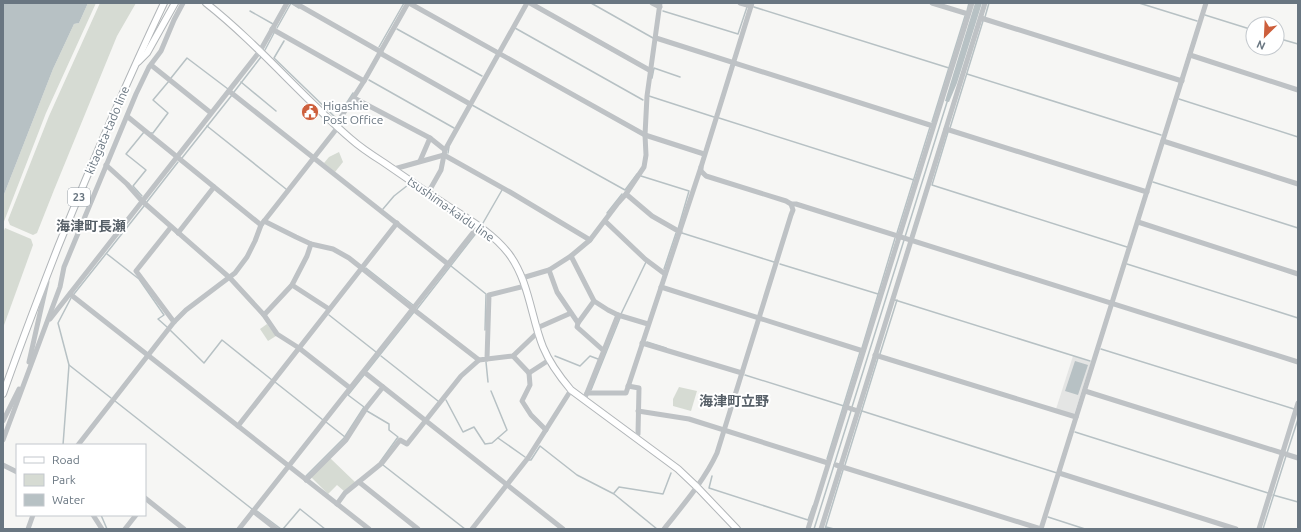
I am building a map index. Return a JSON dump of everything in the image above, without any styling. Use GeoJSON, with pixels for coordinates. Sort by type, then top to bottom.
{"type":"FeatureCollection","features":[{"type":"Feature","properties":{"kind":"main road","name":"kitagata-tado line"},"geometry":{"type":"LineString","coordinates":[[3,394],[48,273],[93,160],[164,3]]}},
{"type":"Feature","properties":{"kind":"main road"},"geometry":{"type":"LineString","coordinates":[[134,67],[147,53],[176,3]]}},
{"type":"Feature","properties":{"kind":"main road","name":"tsushima-kaidu line"},"geometry":{"type":"LineString","coordinates":[[206,3],[234,26],[352,140],[492,235],[509,254],[522,278],[538,330],[549,360],[557,374],[572,390],[678,469],[737,529]]}},
{"type":"Feature","properties":{"kind":"street"},"geometry":{"type":"LineString","coordinates":[[3,440],[60,287],[64,267],[106,165],[128,117],[136,94],[151,65],[161,51],[183,3]]}},
{"type":"Feature","properties":{"kind":"street"},"geometry":{"type":"LineString","coordinates":[[45,324],[260,51],[287,3]]}},
{"type":"Feature","properties":{"kind":"street"},"geometry":{"type":"LineString","coordinates":[[295,3],[470,104]]}},
{"type":"Feature","properties":{"kind":"street"},"geometry":{"type":"LineString","coordinates":[[79,444],[174,322],[186,310],[230,278],[247,257],[262,223],[314,158],[337,126],[408,3],[645,135],[704,154]]}},
{"type":"Feature","properties":{"kind":"street"},"geometry":{"type":"LineString","coordinates":[[428,193],[441,170],[444,152],[527,3]]}},
{"type":"Feature","properties":{"kind":"street"},"geometry":{"type":"LineString","coordinates":[[530,3],[651,71]]}},
{"type":"Feature","properties":{"kind":"street"},"geometry":{"type":"LineString","coordinates":[[522,278],[549,270],[571,256],[590,240],[626,194],[644,167],[646,156],[645,135],[647,96],[660,5],[652,3]]}},
{"type":"Feature","properties":{"kind":"street"},"geometry":{"type":"LineString","coordinates":[[587,393],[626,393],[680,232],[752,5],[740,3]]}},
{"type":"Feature","properties":{"kind":"street"},"geometry":{"type":"LineString","coordinates":[[932,3],[968,14]]}},
{"type":"Feature","properties":{"kind":"street"},"geometry":{"type":"LineString","coordinates":[[808,529],[972,3]]}},
{"type":"Feature","properties":{"kind":"street"},"geometry":{"type":"LineString","coordinates":[[821,529],[838,466],[875,355],[985,3]]}},
{"type":"Feature","properties":{"kind":"street"},"geometry":{"type":"LineString","coordinates":[[838,466],[1041,529],[1206,3]]}},
{"type":"Feature","properties":{"kind":"street"},"geometry":{"type":"LineString","coordinates":[[981,18],[1182,81]]}},
{"type":"Feature","properties":{"kind":"street"},"geometry":{"type":"LineString","coordinates":[[272,30],[364,81]]}},
{"type":"Feature","properties":{"kind":"street"},"geometry":{"type":"LineString","coordinates":[[656,38],[933,126]]}},
{"type":"Feature","properties":{"kind":"street"},"geometry":{"type":"LineString","coordinates":[[1190,55],[1298,90]]}},
{"type":"Feature","properties":{"kind":"street"},"geometry":{"type":"LineString","coordinates":[[151,65],[211,113]]}},
{"type":"Feature","properties":{"kind":"street"},"geometry":{"type":"LineString","coordinates":[[229,91],[448,264]]}},
{"type":"Feature","properties":{"kind":"street"},"geometry":{"type":"LineString","coordinates":[[354,98],[430,138],[444,152],[590,240]]}},
{"type":"Feature","properties":{"kind":"street"},"geometry":{"type":"LineString","coordinates":[[128,117],[214,187],[262,223],[312,244],[334,249],[349,258],[480,360]]}},
{"type":"Feature","properties":{"kind":"street"},"geometry":{"type":"LineString","coordinates":[[946,129],[1147,192]]}},
{"type":"Feature","properties":{"kind":"street"},"geometry":{"type":"LineString","coordinates":[[420,161],[430,138]]}},
{"type":"Feature","properties":{"kind":"street"},"geometry":{"type":"LineString","coordinates":[[1163,141],[1298,184]]}},
{"type":"Feature","properties":{"kind":"street"},"geometry":{"type":"LineString","coordinates":[[394,169],[444,152]]}},
{"type":"Feature","properties":{"kind":"street"},"geometry":{"type":"LineString","coordinates":[[106,165],[127,184],[142,201],[230,278],[264,315],[277,334],[299,348],[350,388]]}},
{"type":"Feature","properties":{"kind":"street"},"geometry":{"type":"LineString","coordinates":[[701,167],[700,171],[706,176],[786,201],[791,204],[796,204],[1298,362]]}},
{"type":"Feature","properties":{"kind":"street"},"geometry":{"type":"LineString","coordinates":[[178,233],[214,187]]}},
{"type":"Feature","properties":{"kind":"street"},"geometry":{"type":"LineString","coordinates":[[626,194],[652,216],[680,232]]}},
{"type":"Feature","properties":{"kind":"street"},"geometry":{"type":"LineString","coordinates":[[664,529],[697,487],[712,463],[724,430],[792,215],[793,210],[791,204]]}},
{"type":"Feature","properties":{"kind":"street"},"geometry":{"type":"LineString","coordinates":[[605,221],[645,259],[665,274]]}},
{"type":"Feature","properties":{"kind":"street"},"geometry":{"type":"LineString","coordinates":[[1138,222],[1298,274]]}},
{"type":"Feature","properties":{"kind":"street"},"geometry":{"type":"LineString","coordinates":[[238,426],[397,223]]}},
{"type":"Feature","properties":{"kind":"street"},"geometry":{"type":"LineString","coordinates":[[239,529],[479,226]]}},
{"type":"Feature","properties":{"kind":"street"},"geometry":{"type":"LineString","coordinates":[[171,227],[136,271],[174,322]]}},
{"type":"Feature","properties":{"kind":"street"},"geometry":{"type":"LineString","coordinates":[[264,315],[292,285],[312,244]]}},
{"type":"Feature","properties":{"kind":"street"},"geometry":{"type":"LineString","coordinates":[[571,256],[594,301],[618,315],[648,324]]}},
{"type":"Feature","properties":{"kind":"street"},"geometry":{"type":"LineString","coordinates":[[549,270],[557,292],[578,323],[578,327],[604,351]]}},
{"type":"Feature","properties":{"kind":"street"},"geometry":{"type":"LineString","coordinates":[[3,421],[29,372],[29,363],[48,273]]}},
{"type":"Feature","properties":{"kind":"street"},"geometry":{"type":"LineString","coordinates":[[292,285],[330,310]]}},
{"type":"Feature","properties":{"kind":"street"},"geometry":{"type":"LineString","coordinates":[[487,359],[489,295],[525,286]]}},
{"type":"Feature","properties":{"kind":"street"},"geometry":{"type":"LineString","coordinates":[[661,287],[863,351]]}},
{"type":"Feature","properties":{"kind":"street"},"geometry":{"type":"LineString","coordinates":[[70,294],[369,529]]}},
{"type":"Feature","properties":{"kind":"street"},"geometry":{"type":"LineString","coordinates":[[578,323],[594,301]]}},
{"type":"Feature","properties":{"kind":"street"},"geometry":{"type":"LineString","coordinates":[[337,504],[345,493],[382,462],[400,440],[407,444],[461,376],[480,360],[513,356],[538,330],[571,313]]}},
{"type":"Feature","properties":{"kind":"street"},"geometry":{"type":"LineString","coordinates":[[584,399],[618,315]]}},
{"type":"Feature","properties":{"kind":"street"},"geometry":{"type":"LineString","coordinates":[[642,343],[742,373]]}},
{"type":"Feature","properties":{"kind":"street"},"geometry":{"type":"LineString","coordinates":[[875,355],[1076,417]]}},
{"type":"Feature","properties":{"kind":"street"},"geometry":{"type":"LineString","coordinates":[[513,356],[529,373],[530,385],[522,401],[546,430]]}},
{"type":"Feature","properties":{"kind":"street"},"geometry":{"type":"LineString","coordinates":[[529,373],[549,360]]}},
{"type":"Feature","properties":{"kind":"street"},"geometry":{"type":"LineString","coordinates":[[364,372],[563,529]]}},
{"type":"Feature","properties":{"kind":"street"},"geometry":{"type":"LineString","coordinates":[[628,386],[639,388],[638,434],[635,437]]}},
{"type":"Feature","properties":{"kind":"street"},"geometry":{"type":"LineString","coordinates":[[306,480],[346,440],[367,407],[383,387]]}},
{"type":"Feature","properties":{"kind":"street"},"geometry":{"type":"LineString","coordinates":[[472,529],[528,458],[572,390]]}},
{"type":"Feature","properties":{"kind":"street"},"geometry":{"type":"LineString","coordinates":[[1085,391],[1298,458]]}},
{"type":"Feature","properties":{"kind":"street"},"geometry":{"type":"LineString","coordinates":[[1259,529],[1285,454],[1298,404]]}},
{"type":"Feature","properties":{"kind":"street"},"geometry":{"type":"LineString","coordinates":[[847,407],[856,410]]}},
{"type":"Feature","properties":{"kind":"street"},"geometry":{"type":"LineString","coordinates":[[638,411],[689,419],[828,463]]}},
{"type":"Feature","properties":{"kind":"street"},"geometry":{"type":"LineString","coordinates":[[3,466],[16,472]]}},
{"type":"Feature","properties":{"kind":"street"},"geometry":{"type":"LineString","coordinates":[[1059,473],[1236,529]]}},
{"type":"Feature","properties":{"kind":"street"},"geometry":{"type":"LineString","coordinates":[[358,482],[418,529]]}},
{"type":"Feature","properties":{"kind":"street"},"geometry":{"type":"LineString","coordinates":[[146,501],[184,529]]}},
{"type":"Feature","properties":{"kind":"street"},"geometry":{"type":"LineString","coordinates":[[253,511],[276,529]]}},
{"type":"Feature","properties":{"kind":"street"},"geometry":{"type":"LineString","coordinates":[[28,529],[33,516]]}},
{"type":"Feature","properties":{"kind":"street"},"geometry":{"type":"LineString","coordinates":[[94,516],[102,529]]}},
{"type":"Feature","properties":{"kind":"street"},"geometry":{"type":"LineString","coordinates":[[126,529],[135,516]]}},
{"type":"Feature","properties":{"kind":"shaded area"},"geometry":{"type":"Polygon","coordinates":[[[1073,356],[1091,362],[1074,415],[1056,409],[1073,356]]]}},
{"type":"Feature","properties":{"kind":"green space"},"geometry":{"type":"Polygon","coordinates":[[[88,3],[96,3],[46,113],[3,224],[3,197],[53,69],[74,24],[79,23],[88,3]]]}},
{"type":"Feature","properties":{"kind":"green space"},"geometry":{"type":"Polygon","coordinates":[[[100,3],[136,3],[117,36],[37,233],[33,235],[10,225],[8,220],[49,116],[100,3]]]}},
{"type":"Feature","properties":{"kind":"green space"},"geometry":{"type":"Polygon","coordinates":[[[339,152],[343,162],[335,172],[324,163],[329,157],[339,152]]]}},
{"type":"Feature","properties":{"kind":"green space"},"geometry":{"type":"Polygon","coordinates":[[[5,228],[31,239],[33,245],[3,328],[3,233],[5,228]]]}},
{"type":"Feature","properties":{"kind":"green space"},"geometry":{"type":"Polygon","coordinates":[[[267,324],[276,336],[268,341],[260,329],[267,324]]]}},
{"type":"Feature","properties":{"kind":"green space"},"geometry":{"type":"Polygon","coordinates":[[[679,387],[697,391],[691,411],[673,406],[673,399],[679,387]]]}},
{"type":"Feature","properties":{"kind":"green space"},"geometry":{"type":"Polygon","coordinates":[[[330,458],[356,483],[344,491],[337,485],[328,494],[311,477],[330,458]]]}},
{"type":"Feature","properties":{"kind":"water"},"geometry":{"type":"Polygon","coordinates":[[[3,3],[88,3],[79,23],[74,24],[53,69],[3,197],[3,3]]]}},
{"type":"Feature","properties":{"kind":"water"},"geometry":{"type":"Polygon","coordinates":[[[975,3],[982,3],[957,83],[949,102],[945,101],[975,3]]]}},
{"type":"Feature","properties":{"kind":"water"},"geometry":{"type":"Polygon","coordinates":[[[1075,361],[1088,365],[1078,395],[1065,391],[1075,361]]]}},
{"type":"Feature","properties":{"kind":"waterway"},"geometry":{"type":"LineString","coordinates":[[277,28],[291,3],[299,8]]}},
{"type":"Feature","properties":{"kind":"waterway"},"geometry":{"type":"LineString","coordinates":[[379,47],[404,3]]}},
{"type":"Feature","properties":{"kind":"waterway"},"geometry":{"type":"LineString","coordinates":[[591,3],[653,38]]}},
{"type":"Feature","properties":{"kind":"waterway"},"geometry":{"type":"LineString","coordinates":[[967,11],[969,3]]}},
{"type":"Feature","properties":{"kind":"waterway"},"geometry":{"type":"LineString","coordinates":[[985,17],[989,3]]}},
{"type":"Feature","properties":{"kind":"waterway"},"geometry":{"type":"LineString","coordinates":[[1139,3],[1197,21]]}},
{"type":"Feature","properties":{"kind":"waterway"},"geometry":{"type":"LineString","coordinates":[[663,11],[738,34],[747,7]]}},
{"type":"Feature","properties":{"kind":"waterway"},"geometry":{"type":"LineString","coordinates":[[754,7],[949,68]]}},
{"type":"Feature","properties":{"kind":"waterway"},"geometry":{"type":"LineString","coordinates":[[250,11],[273,24]]}},
{"type":"Feature","properties":{"kind":"waterway"},"geometry":{"type":"LineString","coordinates":[[1205,15],[1245,28]]}},
{"type":"Feature","properties":{"kind":"waterway"},"geometry":{"type":"LineString","coordinates":[[932,122],[965,16]]}},
{"type":"Feature","properties":{"kind":"waterway"},"geometry":{"type":"LineString","coordinates":[[950,128],[983,21]]}},
{"type":"Feature","properties":{"kind":"waterway"},"geometry":{"type":"LineString","coordinates":[[515,28],[643,100]]}},
{"type":"Feature","properties":{"kind":"waterway"},"geometry":{"type":"LineString","coordinates":[[397,29],[482,76]]}},
{"type":"Feature","properties":{"kind":"waterway"},"geometry":{"type":"LineString","coordinates":[[265,50],[274,33]]}},
{"type":"Feature","properties":{"kind":"waterway"},"geometry":{"type":"LineString","coordinates":[[1285,40],[1298,44]]}},
{"type":"Feature","properties":{"kind":"waterway"},"geometry":{"type":"LineString","coordinates":[[284,41],[274,58],[337,119]]}},
{"type":"Feature","properties":{"kind":"waterway"},"geometry":{"type":"LineString","coordinates":[[234,92],[261,57]]}},
{"type":"Feature","properties":{"kind":"waterway"},"geometry":{"type":"LineString","coordinates":[[171,78],[187,58],[228,89]]}},
{"type":"Feature","properties":{"kind":"waterway"},"geometry":{"type":"LineString","coordinates":[[652,78],[654,68],[680,77]]}},
{"type":"Feature","properties":{"kind":"waterway"},"geometry":{"type":"LineString","coordinates":[[967,74],[1161,135]]}},
{"type":"Feature","properties":{"kind":"waterway"},"geometry":{"type":"LineString","coordinates":[[369,80],[454,128]]}},
{"type":"Feature","properties":{"kind":"waterway"},"geometry":{"type":"LineString","coordinates":[[151,133],[153,133],[168,113],[153,100],[169,81]]}},
{"type":"Feature","properties":{"kind":"waterway"},"geometry":{"type":"LineString","coordinates":[[241,82],[276,111]]}},
{"type":"Feature","properties":{"kind":"waterway"},"geometry":{"type":"LineString","coordinates":[[344,107],[353,93]]}},
{"type":"Feature","properties":{"kind":"waterway"},"geometry":{"type":"LineString","coordinates":[[182,158],[232,95]]}},
{"type":"Feature","properties":{"kind":"waterway"},"geometry":{"type":"LineString","coordinates":[[649,96],[714,117]]}},
{"type":"Feature","properties":{"kind":"waterway"},"geometry":{"type":"LineString","coordinates":[[852,407],[948,99]]}},
{"type":"Feature","properties":{"kind":"waterway"},"geometry":{"type":"LineString","coordinates":[[1179,99],[1298,137]]}},
{"type":"Feature","properties":{"kind":"waterway"},"geometry":{"type":"LineString","coordinates":[[472,105],[625,190],[637,174]]}},
{"type":"Feature","properties":{"kind":"waterway"},"geometry":{"type":"LineString","coordinates":[[719,118],[914,180]]}},
{"type":"Feature","properties":{"kind":"waterway"},"geometry":{"type":"LineString","coordinates":[[207,126],[286,189]]}},
{"type":"Feature","properties":{"kind":"waterway"},"geometry":{"type":"LineString","coordinates":[[897,233],[930,127]]}},
{"type":"Feature","properties":{"kind":"waterway"},"geometry":{"type":"LineString","coordinates":[[142,196],[133,186],[146,170],[126,154],[144,132]]}},
{"type":"Feature","properties":{"kind":"waterway"},"geometry":{"type":"LineString","coordinates":[[948,132],[932,185],[1127,247]]}},
{"type":"Feature","properties":{"kind":"waterway"},"geometry":{"type":"LineString","coordinates":[[448,153],[449,147]]}},
{"type":"Feature","properties":{"kind":"waterway"},"geometry":{"type":"LineString","coordinates":[[146,203],[178,162]]}},
{"type":"Feature","properties":{"kind":"waterway"},"geometry":{"type":"LineString","coordinates":[[641,176],[689,191],[678,229]]}},
{"type":"Feature","properties":{"kind":"waterway"},"geometry":{"type":"LineString","coordinates":[[1153,182],[1298,228]]}},
{"type":"Feature","properties":{"kind":"waterway"},"geometry":{"type":"LineString","coordinates":[[383,209],[394,196],[408,185]]}},
{"type":"Feature","properties":{"kind":"waterway"},"geometry":{"type":"LineString","coordinates":[[410,186],[451,213]]}},
{"type":"Feature","properties":{"kind":"waterway"},"geometry":{"type":"LineString","coordinates":[[483,223],[502,190]]}},
{"type":"Feature","properties":{"kind":"waterway"},"geometry":{"type":"LineString","coordinates":[[607,213],[622,194]]}},
{"type":"Feature","properties":{"kind":"waterway"},"geometry":{"type":"LineString","coordinates":[[74,294],[144,206]]}},
{"type":"Feature","properties":{"kind":"waterway"},"geometry":{"type":"LineString","coordinates":[[459,218],[474,228]]}},
{"type":"Feature","properties":{"kind":"waterway"},"geometry":{"type":"LineString","coordinates":[[417,309],[477,232]]}},
{"type":"Feature","properties":{"kind":"waterway"},"geometry":{"type":"LineString","coordinates":[[664,269],[676,233]]}},
{"type":"Feature","properties":{"kind":"waterway"},"geometry":{"type":"LineString","coordinates":[[682,233],[774,262]]}},
{"type":"Feature","properties":{"kind":"waterway"},"geometry":{"type":"LineString","coordinates":[[862,348],[895,238]]}},
{"type":"Feature","properties":{"kind":"waterway"},"geometry":{"type":"LineString","coordinates":[[107,254],[139,279],[164,315],[158,319],[167,327]]}},
{"type":"Feature","properties":{"kind":"waterway"},"geometry":{"type":"LineString","coordinates":[[621,314],[646,262]]}},
{"type":"Feature","properties":{"kind":"waterway"},"geometry":{"type":"LineString","coordinates":[[780,264],[878,294]]}},
{"type":"Feature","properties":{"kind":"waterway"},"geometry":{"type":"LineString","coordinates":[[1127,264],[1298,318]]}},
{"type":"Feature","properties":{"kind":"waterway"},"geometry":{"type":"LineString","coordinates":[[451,266],[486,294],[485,330]]}},
{"type":"Feature","properties":{"kind":"waterway"},"geometry":{"type":"LineString","coordinates":[[366,268],[413,305]]}},
{"type":"Feature","properties":{"kind":"waterway"},"geometry":{"type":"LineString","coordinates":[[63,444],[69,365],[58,323],[71,298]]}},
{"type":"Feature","properties":{"kind":"waterway"},"geometry":{"type":"LineString","coordinates":[[895,300],[1090,361]]}},
{"type":"Feature","properties":{"kind":"waterway"},"geometry":{"type":"LineString","coordinates":[[880,354],[897,300]]}},
{"type":"Feature","properties":{"kind":"waterway"},"geometry":{"type":"LineString","coordinates":[[367,371],[414,312]]}},
{"type":"Feature","properties":{"kind":"waterway"},"geometry":{"type":"LineString","coordinates":[[329,315],[376,352]]}},
{"type":"Feature","properties":{"kind":"waterway"},"geometry":{"type":"LineString","coordinates":[[591,390],[620,318]]}},
{"type":"Feature","properties":{"kind":"waterway"},"geometry":{"type":"LineString","coordinates":[[170,330],[204,363],[222,340],[272,380]]}},
{"type":"Feature","properties":{"kind":"waterway"},"geometry":{"type":"LineString","coordinates":[[647,342],[666,348]]}},
{"type":"Feature","properties":{"kind":"waterway"},"geometry":{"type":"LineString","coordinates":[[1101,349],[1294,409]]}},
{"type":"Feature","properties":{"kind":"waterway"},"geometry":{"type":"LineString","coordinates":[[827,459],[860,352]]}},
{"type":"Feature","properties":{"kind":"waterway"},"geometry":{"type":"LineString","coordinates":[[381,356],[438,401]]}},
{"type":"Feature","properties":{"kind":"waterway"},"geometry":{"type":"LineString","coordinates":[[555,356],[580,366],[590,356],[598,359]]}},
{"type":"Feature","properties":{"kind":"waterway"},"geometry":{"type":"LineString","coordinates":[[845,465],[878,358]]}},
{"type":"Feature","properties":{"kind":"waterway"},"geometry":{"type":"LineString","coordinates":[[486,362],[488,382]]}},
{"type":"Feature","properties":{"kind":"waterway"},"geometry":{"type":"LineString","coordinates":[[69,365],[111,398]]}},
{"type":"Feature","properties":{"kind":"waterway"},"geometry":{"type":"LineString","coordinates":[[306,476],[344,438],[364,407],[348,395],[364,375]]}},
{"type":"Feature","properties":{"kind":"waterway"},"geometry":{"type":"LineString","coordinates":[[745,375],[844,406]]}},
{"type":"Feature","properties":{"kind":"waterway"},"geometry":{"type":"LineString","coordinates":[[275,382],[323,420]]}},
{"type":"Feature","properties":{"kind":"waterway"},"geometry":{"type":"LineString","coordinates":[[446,400],[463,432],[474,427],[485,444],[492,443],[507,430],[491,391]]}},
{"type":"Feature","properties":{"kind":"waterway"},"geometry":{"type":"LineString","coordinates":[[115,401],[252,509]]}},
{"type":"Feature","properties":{"kind":"waterway"},"geometry":{"type":"LineString","coordinates":[[367,411],[389,424],[389,430],[398,437],[380,462]]}},
{"type":"Feature","properties":{"kind":"waterway"},"geometry":{"type":"LineString","coordinates":[[814,529],[851,411]]}},
{"type":"Feature","properties":{"kind":"waterway"},"geometry":{"type":"LineString","coordinates":[[862,411],[1057,473]]}},
{"type":"Feature","properties":{"kind":"waterway"},"geometry":{"type":"LineString","coordinates":[[1287,453],[1298,419]]}},
{"type":"Feature","properties":{"kind":"waterway"},"geometry":{"type":"LineString","coordinates":[[326,422],[345,437]]}},
{"type":"Feature","properties":{"kind":"waterway"},"geometry":{"type":"LineString","coordinates":[[1075,432],[1268,493]]}},
{"type":"Feature","properties":{"kind":"waterway"},"geometry":{"type":"LineString","coordinates":[[498,438],[525,457]]}},
{"type":"Feature","properties":{"kind":"waterway"},"geometry":{"type":"LineString","coordinates":[[529,460],[531,460],[540,446],[577,475],[614,494],[657,529]]}},
{"type":"Feature","properties":{"kind":"waterway"},"geometry":{"type":"LineString","coordinates":[[1263,529],[1286,456]]}},
{"type":"Feature","properties":{"kind":"waterway"},"geometry":{"type":"LineString","coordinates":[[383,465],[465,529]]}},
{"type":"Feature","properties":{"kind":"waterway"},"geometry":{"type":"LineString","coordinates":[[825,529],[843,470]]}},
{"type":"Feature","properties":{"kind":"waterway"},"geometry":{"type":"LineString","coordinates":[[614,493],[619,487],[663,494],[671,473]]}},
{"type":"Feature","properties":{"kind":"waterway"},"geometry":{"type":"LineString","coordinates":[[712,476],[709,488],[808,520],[813,506]]}},
{"type":"Feature","properties":{"kind":"waterway"},"geometry":{"type":"LineString","coordinates":[[1273,495],[1298,502]]}},
{"type":"Feature","properties":{"kind":"waterway"},"geometry":{"type":"LineString","coordinates":[[283,529],[300,509],[325,529]]}},
{"type":"Feature","properties":{"kind":"waterway"},"geometry":{"type":"LineString","coordinates":[[257,511],[281,529]]}},
{"type":"Feature","properties":{"kind":"waterway"},"geometry":{"type":"LineString","coordinates":[[101,516],[107,529]]}},
{"type":"Feature","properties":{"kind":"waterway"},"geometry":{"type":"LineString","coordinates":[[1048,517],[1085,529]]}},
{"type":"Feature","properties":{"kind":"waterway"},"geometry":{"type":"LineString","coordinates":[[826,527],[834,529]]}},
{"type":"Feature","properties":{"kind":"place","name":"Higashie Post Office"},"geometry":{"type":"Point","coordinates":[310,112]}},
{"type":"Feature","properties":{"kind":"district","name":"海津町長瀬"},"geometry":{"type":"Point","coordinates":[91,226]}},
{"type":"Feature","properties":{"kind":"district","name":"海津町立野"},"geometry":{"type":"Point","coordinates":[734,401]}}]}
